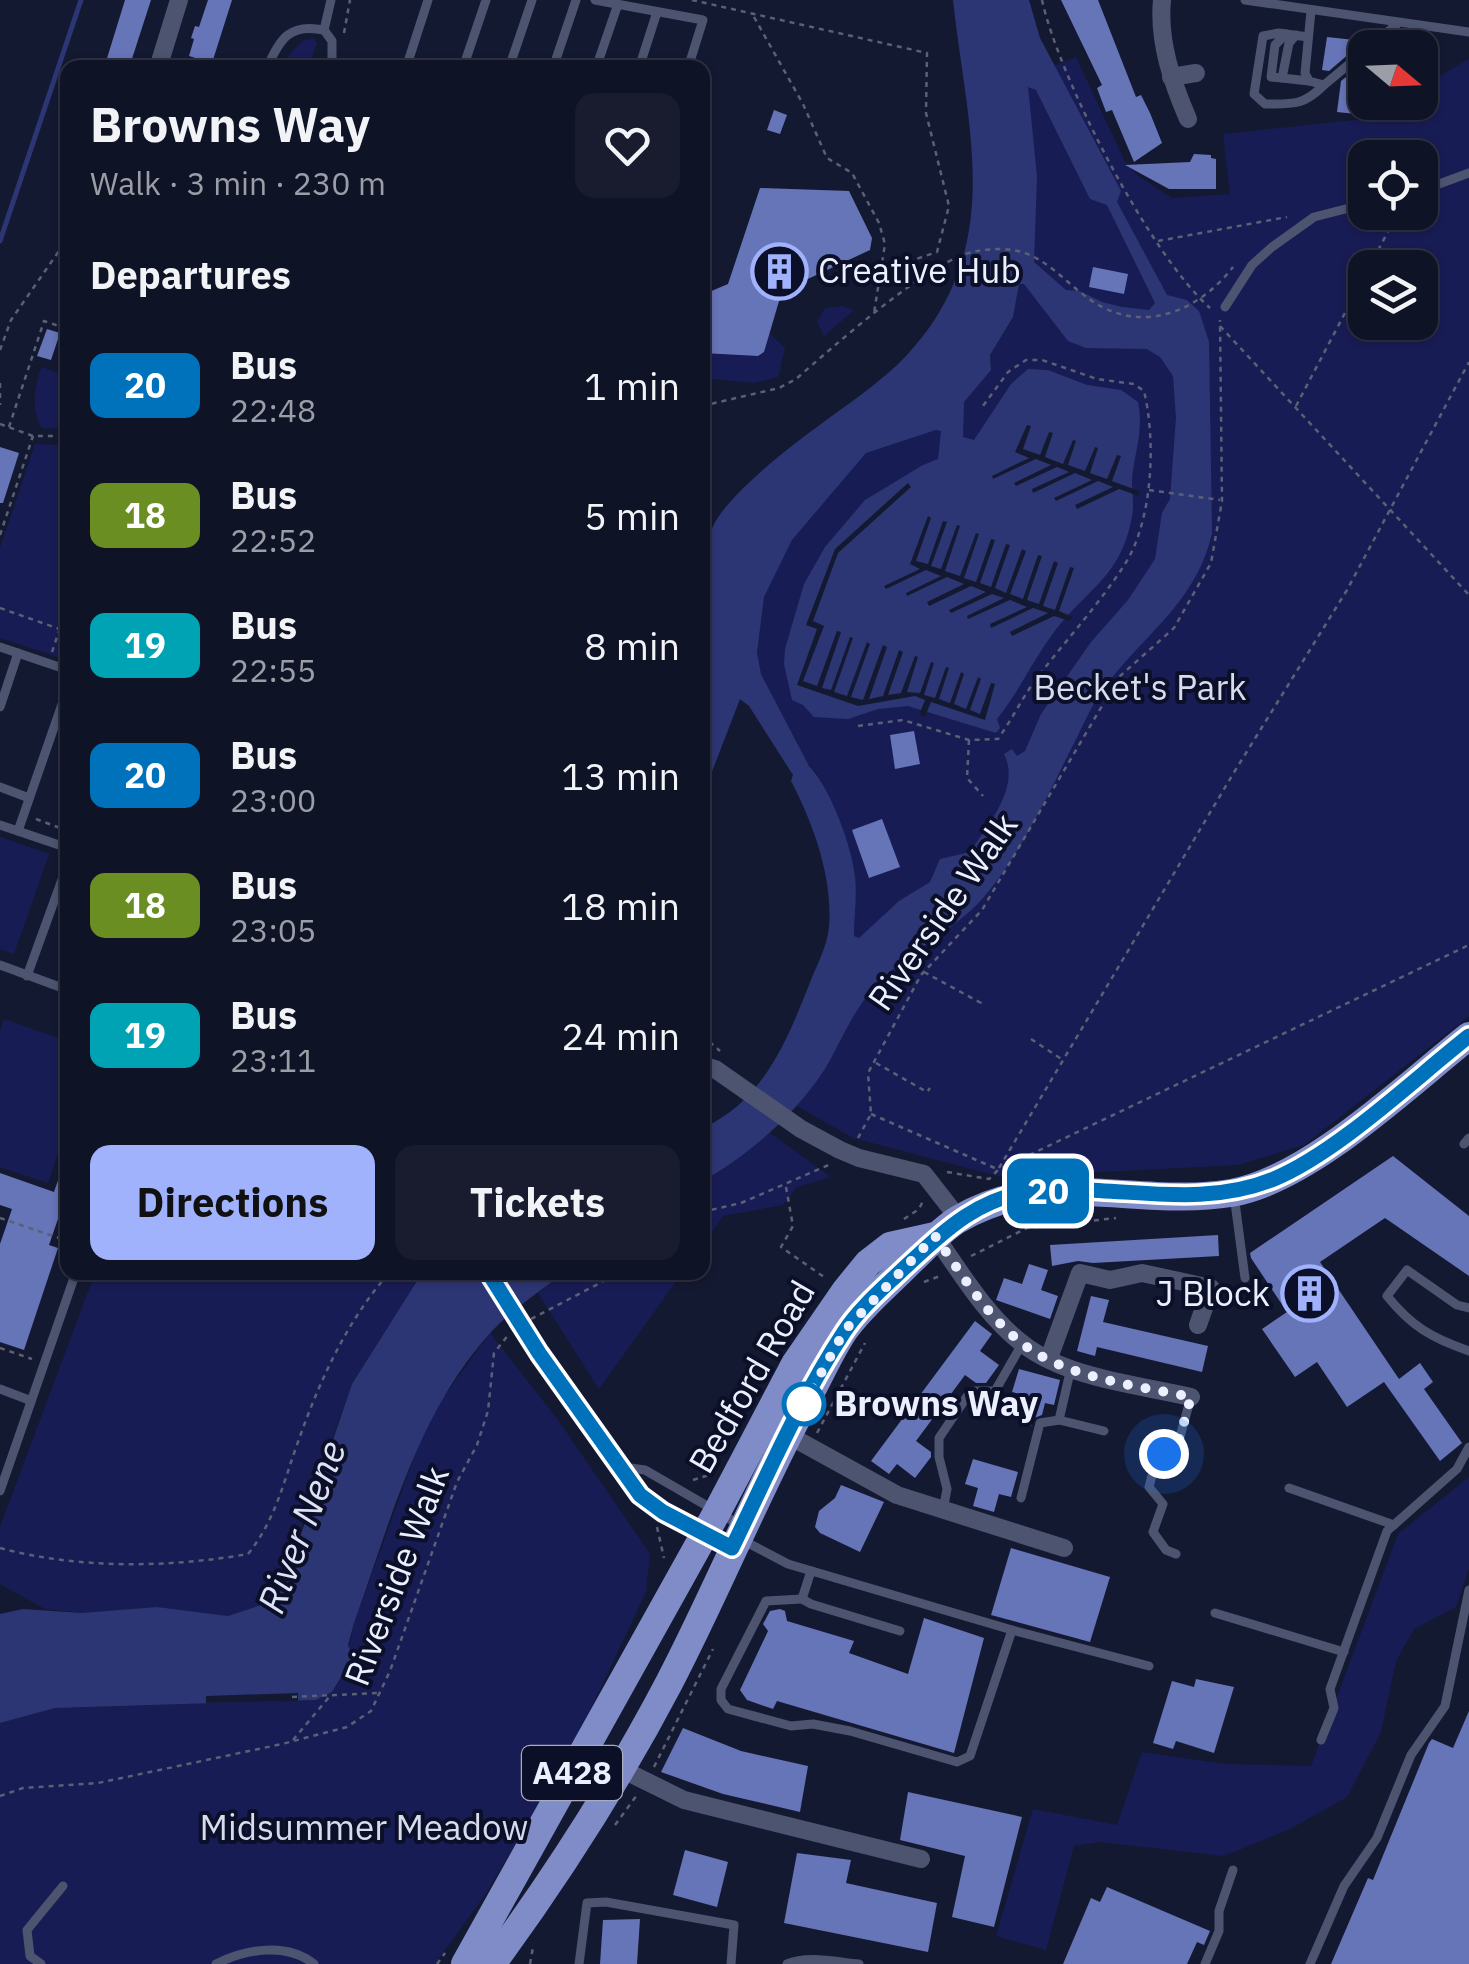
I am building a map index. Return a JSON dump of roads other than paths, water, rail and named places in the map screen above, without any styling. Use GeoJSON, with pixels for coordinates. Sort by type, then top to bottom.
{"type":"FeatureCollection","features":[{"type":"Feature","properties":{"kind":"main road","name":"Bedford Road"},"geometry":{"type":"LineString","coordinates":[[465,1964],[710,1523],[845,1330],[935,1236],[959,1219],[1010,1196],[1033,1192],[1174,1196],[1234,1192],[1275,1178],[1322,1153],[1469,1036]]}},
{"type":"Feature","properties":{"kind":"main road","name":"Bedford Road"},"geometry":{"type":"LineString","coordinates":[[492,1964],[556,1877],[623,1770],[742,1540],[776,1428]]}},
{"type":"Feature","properties":{"kind":"street"},"geometry":{"type":"LineString","coordinates":[[164,60],[179,0]]}},
{"type":"Feature","properties":{"kind":"street"},"geometry":{"type":"LineString","coordinates":[[1162,0],[1162,27],[1171,77],[1188,120]]}},
{"type":"Feature","properties":{"kind":"street"},"geometry":{"type":"LineString","coordinates":[[1171,77],[1196,73]]}},
{"type":"Feature","properties":{"kind":"street"},"geometry":{"type":"LineString","coordinates":[[710,1068],[800,1130],[859,1158],[924,1174],[959,1219]]}},
{"type":"Feature","properties":{"kind":"street"},"geometry":{"type":"LineString","coordinates":[[935,1236],[1001,1325],[1022,1344],[1082,1373],[1191,1397]]}},
{"type":"Feature","properties":{"kind":"street"},"geometry":{"type":"LineString","coordinates":[[1049,1358],[1080,1273],[1110,1280],[1142,1273],[1210,1288],[1198,1325]]}},
{"type":"Feature","properties":{"kind":"street"},"geometry":{"type":"LineString","coordinates":[[776,1428],[897,1495],[1064,1548]]}},
{"type":"Feature","properties":{"kind":"street"},"geometry":{"type":"LineString","coordinates":[[585,1751],[684,1800],[921,1859]]}},
{"type":"Feature","properties":{"kind":"lane"},"geometry":{"type":"LineString","coordinates":[[324,30],[331,0]]}},
{"type":"Feature","properties":{"kind":"lane"},"geometry":{"type":"LineString","coordinates":[[409,60],[428,0]]}},
{"type":"Feature","properties":{"kind":"lane"},"geometry":{"type":"LineString","coordinates":[[466,60],[486,0]]}},
{"type":"Feature","properties":{"kind":"lane"},"geometry":{"type":"LineString","coordinates":[[512,60],[532,0]]}},
{"type":"Feature","properties":{"kind":"lane"},"geometry":{"type":"LineString","coordinates":[[556,60],[576,0]]}},
{"type":"Feature","properties":{"kind":"lane"},"geometry":{"type":"LineString","coordinates":[[596,0],[704,20],[691,60]]}},
{"type":"Feature","properties":{"kind":"lane"},"geometry":{"type":"LineString","coordinates":[[1244,0],[1469,32]]}},
{"type":"Feature","properties":{"kind":"lane"},"geometry":{"type":"LineString","coordinates":[[599,60],[618,4]]}},
{"type":"Feature","properties":{"kind":"lane"},"geometry":{"type":"LineString","coordinates":[[1309,81],[1305,73],[1311,11]]}},
{"type":"Feature","properties":{"kind":"lane"},"geometry":{"type":"LineString","coordinates":[[642,60],[658,12]]}},
{"type":"Feature","properties":{"kind":"lane"},"geometry":{"type":"LineString","coordinates":[[1391,30],[1398,24]]}},
{"type":"Feature","properties":{"kind":"lane"},"geometry":{"type":"LineString","coordinates":[[271,60],[291,32],[305,26],[324,30],[332,41],[332,60]]}},
{"type":"Feature","properties":{"kind":"lane"},"geometry":{"type":"LineString","coordinates":[[1291,34],[1275,45],[1271,77],[1324,86]]}},
{"type":"Feature","properties":{"kind":"lane"},"geometry":{"type":"LineString","coordinates":[[1308,37],[1263,36],[1254,88],[1256,98],[1265,104],[1297,103],[1312,98],[1348,65]]}},
{"type":"Feature","properties":{"kind":"lane"},"geometry":{"type":"LineString","coordinates":[[1438,184],[1469,173]]}},
{"type":"Feature","properties":{"kind":"lane"},"geometry":{"type":"LineString","coordinates":[[1223,312],[1252,264],[1314,217],[1348,208]]}},
{"type":"Feature","properties":{"kind":"lane"},"geometry":{"type":"LineString","coordinates":[[0,647],[60,668]]}},
{"type":"Feature","properties":{"kind":"lane"},"geometry":{"type":"LineString","coordinates":[[0,707],[18,653]]}},
{"type":"Feature","properties":{"kind":"lane"},"geometry":{"type":"LineString","coordinates":[[18,831],[60,710]]}},
{"type":"Feature","properties":{"kind":"lane"},"geometry":{"type":"LineString","coordinates":[[0,788],[29,798]]}},
{"type":"Feature","properties":{"kind":"lane"},"geometry":{"type":"LineString","coordinates":[[0,825],[60,845]]}},
{"type":"Feature","properties":{"kind":"lane"},"geometry":{"type":"LineString","coordinates":[[27,976],[60,884]]}},
{"type":"Feature","properties":{"kind":"lane"},"geometry":{"type":"LineString","coordinates":[[54,899],[60,901]]}},
{"type":"Feature","properties":{"kind":"lane"},"geometry":{"type":"LineString","coordinates":[[0,966],[60,987]]}},
{"type":"Feature","properties":{"kind":"lane"},"geometry":{"type":"LineString","coordinates":[[1234,1192],[1245,1278]]}},
{"type":"Feature","properties":{"kind":"lane"},"geometry":{"type":"LineString","coordinates":[[1469,1308],[1407,1270],[1387,1296],[1408,1322],[1440,1341],[1469,1350]]}},
{"type":"Feature","properties":{"kind":"lane"},"geometry":{"type":"LineString","coordinates":[[0,1490],[73,1280]]}},
{"type":"Feature","properties":{"kind":"lane"},"geometry":{"type":"LineString","coordinates":[[493,1280],[539,1353],[640,1495],[710,1523],[788,1564],[1149,1666]]}},
{"type":"Feature","properties":{"kind":"lane"},"geometry":{"type":"LineString","coordinates":[[943,1510],[946,1489],[939,1438],[968,1396],[995,1391],[1022,1344]]}},
{"type":"Feature","properties":{"kind":"lane"},"geometry":{"type":"LineString","coordinates":[[1059,1420],[1071,1368]]}},
{"type":"Feature","properties":{"kind":"lane"},"geometry":{"type":"LineString","coordinates":[[0,1389],[29,1400]]}},
{"type":"Feature","properties":{"kind":"lane"},"geometry":{"type":"LineString","coordinates":[[1176,1554],[1166,1550],[1153,1532],[1162,1504],[1149,1488],[1156,1461],[1176,1451],[1191,1397]]}},
{"type":"Feature","properties":{"kind":"lane"},"geometry":{"type":"LineString","coordinates":[[1022,1498],[1040,1424],[1059,1420],[1104,1431]]}},
{"type":"Feature","properties":{"kind":"lane"},"geometry":{"type":"LineString","coordinates":[[1321,1740],[1334,1708],[1330,1689],[1387,1531],[1457,1469],[1469,1447]]}},
{"type":"Feature","properties":{"kind":"lane"},"geometry":{"type":"LineString","coordinates":[[623,1467],[645,1470],[710,1523],[742,1540]]}},
{"type":"Feature","properties":{"kind":"lane"},"geometry":{"type":"LineString","coordinates":[[1290,1488],[1394,1525]]}},
{"type":"Feature","properties":{"kind":"lane"},"geometry":{"type":"LineString","coordinates":[[802,1599],[810,1571]]}},
{"type":"Feature","properties":{"kind":"lane"},"geometry":{"type":"LineString","coordinates":[[1310,1964],[1344,1886],[1377,1838],[1410,1756],[1445,1706],[1469,1590]]}},
{"type":"Feature","properties":{"kind":"lane"},"geometry":{"type":"LineString","coordinates":[[900,1631],[802,1599],[766,1601],[721,1689],[720,1700],[728,1709],[791,1726],[813,1724],[850,1730],[957,1762],[970,1756],[1012,1630]]}},
{"type":"Feature","properties":{"kind":"lane"},"geometry":{"type":"LineString","coordinates":[[1215,1612],[1344,1652]]}},
{"type":"Feature","properties":{"kind":"lane"},"geometry":{"type":"LineString","coordinates":[[1205,1964],[1219,1930],[1218,1911],[1234,1870]]}},
{"type":"Feature","properties":{"kind":"lane"},"geometry":{"type":"LineString","coordinates":[[40,1964],[30,1956],[26,1930],[63,1886]]}},
{"type":"Feature","properties":{"kind":"lane"},"geometry":{"type":"LineString","coordinates":[[579,1964],[587,1903],[606,1902],[734,1925],[732,1964]]}},
{"type":"Feature","properties":{"kind":"lane"},"geometry":{"type":"LineString","coordinates":[[216,1964],[265,1950],[290,1951],[314,1964]]}},
{"type":"Feature","properties":{"kind":"lane"},"geometry":{"type":"LineString","coordinates":[[786,1964],[814,1959],[859,1964]]}},
{"type":"Feature","properties":{"kind":"water"},"geometry":{"type":"Polygon","coordinates":[[[953,0],[1029,0],[1040,38],[1121,191],[1117,202],[1167,295],[1187,300],[1199,311],[1209,342],[1212,533],[1204,558],[1182,598],[1095,701],[1032,825],[983,898],[879,982],[855,1013],[825,1069],[786,1118],[738,1159],[710,1177],[710,1124],[742,1102],[770,1068],[824,950],[829,908],[820,851],[791,781],[793,775],[749,706],[740,699],[710,777],[710,535],[736,495],[792,446],[886,375],[907,355],[938,314],[958,272],[969,229],[971,141],[953,0]],[[1028,87],[1037,176],[1034,262],[1066,290],[1080,291],[1122,307],[1149,310],[1155,303],[1107,205],[1090,199],[1036,90],[1028,87]],[[1019,284],[1013,317],[990,355],[991,370],[964,402],[963,437],[974,440],[1011,384],[1028,369],[1048,370],[1087,385],[1121,390],[1138,402],[1140,428],[1132,476],[1132,516],[1120,555],[1045,645],[997,719],[1000,728],[996,733],[908,706],[878,709],[848,719],[814,717],[792,700],[784,664],[804,584],[825,547],[865,500],[938,459],[941,431],[866,453],[792,540],[764,597],[757,653],[761,674],[831,800],[843,830],[854,870],[854,936],[859,938],[899,901],[930,882],[940,859],[970,852],[1005,792],[1008,767],[1004,754],[1012,749],[1017,756],[1025,751],[1041,714],[1155,559],[1162,513],[1170,499],[1176,418],[1173,376],[1160,357],[1147,349],[1086,348],[1068,341],[1024,284],[1019,284]]]}},
{"type":"Feature","properties":{"kind":"water"},"geometry":{"type":"Polygon","coordinates":[[[418,1280],[555,1280],[492,1331],[444,1396],[394,1508],[354,1623],[348,1645],[353,1657],[332,1692],[316,1700],[55,1708],[0,1723],[0,1614],[23,1609],[82,1613],[157,1607],[228,1616],[270,1602],[282,1590],[352,1384],[418,1280]]]}},
{"type":"Feature","properties":{"kind":"waterway"},"geometry":{"type":"LineString","coordinates":[[61,60],[81,0]]}},
{"type":"Feature","properties":{"kind":"waterway"},"geometry":{"type":"LineString","coordinates":[[0,241],[60,62]]}},
{"type":"Feature","properties":{"kind":"place","name":"Creative Hub"},"geometry":{"type":"Point","coordinates":[779,271]}},
{"type":"Feature","properties":{"kind":"place","name":"J Block"},"geometry":{"type":"Point","coordinates":[1309,1294]}},
{"type":"Feature","properties":{"kind":"place","name":"Browns Way"},"geometry":{"type":"Point","coordinates":[804,1404]}},
{"type":"Feature","properties":{"kind":"park label","name":"Becket's Park"},"geometry":{"type":"Point","coordinates":[1140,688]}},
{"type":"Feature","properties":{"kind":"park label","name":"Midsummer Meadow"},"geometry":{"type":"Point","coordinates":[364,1828]}},
{"type":"Feature","properties":{"kind":"water label","name":"River Nene"},"geometry":{"type":"Point","coordinates":[302,1527]}}]}
